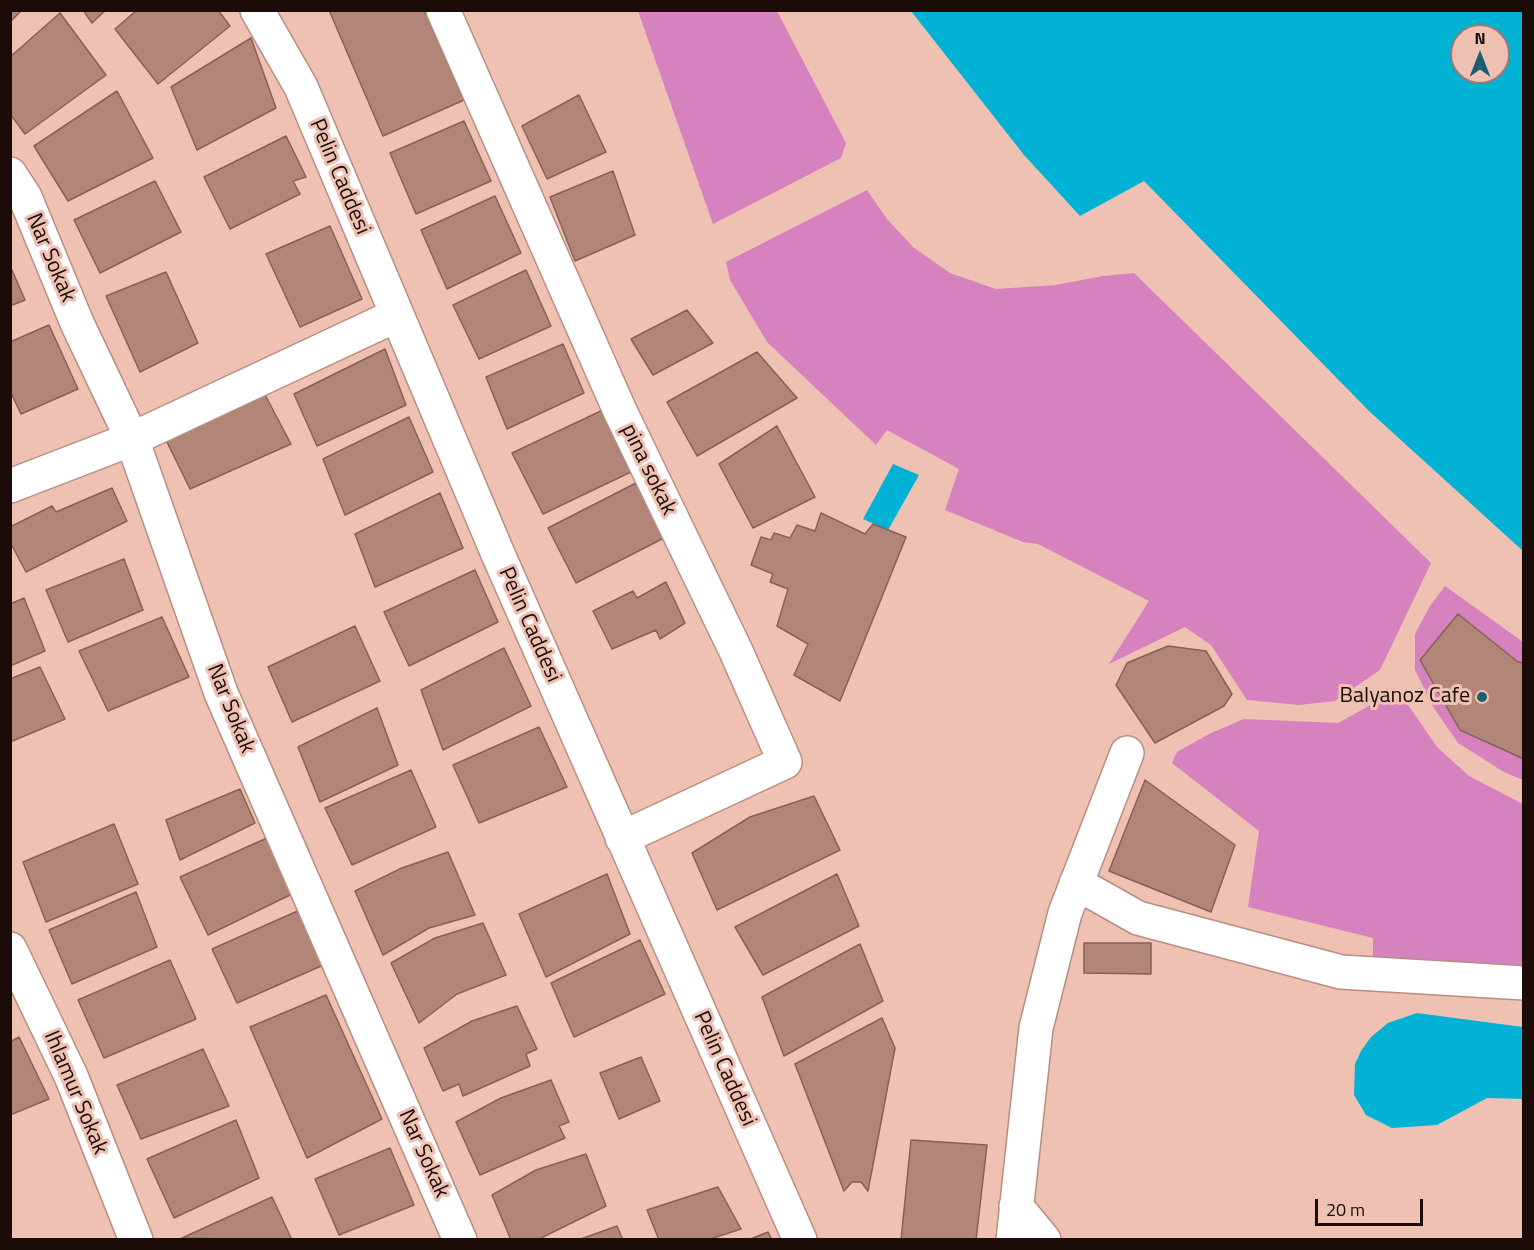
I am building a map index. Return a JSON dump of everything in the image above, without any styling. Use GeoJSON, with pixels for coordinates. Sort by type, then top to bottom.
{"type":"FeatureCollection","features":[{"type":"Feature","properties":{"kind":"street","name":"Pelin Caddesi"},"geometry":{"type":"LineString","coordinates":[[257,10],[301,87],[622,838],[800,1239]]}},
{"type":"Feature","properties":{"kind":"street","name":"pina sokak"},"geometry":{"type":"LineString","coordinates":[[444,10],[620,411],[735,649],[785,762],[622,838]]}},
{"type":"Feature","properties":{"kind":"street","name":"Nar Sokak"},"geometry":{"type":"LineString","coordinates":[[10,174],[25,197],[77,323],[132,439],[221,693],[460,1239]]}},
{"type":"Feature","properties":{"kind":"street"},"geometry":{"type":"LineString","coordinates":[[10,486],[132,439],[397,315]]}},
{"type":"Feature","properties":{"kind":"street"},"geometry":{"type":"LineString","coordinates":[[1012,1239],[1036,1028],[1076,883],[1127,753]]}},
{"type":"Feature","properties":{"kind":"street"},"geometry":{"type":"LineString","coordinates":[[1076,883],[1138,918],[1341,972],[1524,983]]}},
{"type":"Feature","properties":{"kind":"street","name":"Ihlamur Sokak"},"geometry":{"type":"LineString","coordinates":[[10,949],[71,1076],[136,1239]]}},
{"type":"Feature","properties":{"kind":"street"},"geometry":{"type":"LineString","coordinates":[[1016,1206],[1044,1239]]}},
{"type":"Feature","properties":{"kind":"shaded area"},"geometry":{"type":"Polygon","coordinates":[[[638,11],[777,11],[846,143],[841,158],[713,224],[638,11]]]}},
{"type":"Feature","properties":{"kind":"shaded area"},"geometry":{"type":"Polygon","coordinates":[[[867,190],[887,219],[913,247],[950,273],[996,289],[1056,285],[1134,273],[1431,563],[1380,670],[1335,701],[1299,705],[1247,700],[1211,645],[1185,627],[1109,664],[1149,601],[1038,544],[1023,542],[945,510],[959,469],[887,430],[876,445],[767,342],[730,280],[726,262],[867,190]]]}},
{"type":"Feature","properties":{"kind":"shaded area","name":"Balyanoz Cafe"},"geometry":{"type":"Polygon","coordinates":[[[1445,586],[1523,642],[1523,780],[1504,772],[1458,743],[1432,705],[1415,670],[1415,634],[1430,606],[1445,586]]]}},
{"type":"Feature","properties":{"kind":"shaded area"},"geometry":{"type":"Polygon","coordinates":[[[1398,690],[1437,747],[1469,776],[1523,804],[1523,974],[1453,972],[1373,957],[1373,938],[1248,907],[1259,831],[1172,763],[1177,752],[1209,734],[1244,719],[1338,723],[1398,690]]]}},
{"type":"Feature","properties":{"kind":"water"},"geometry":{"type":"Polygon","coordinates":[[[911,11],[1523,11],[1523,551],[1369,411],[1144,181],[1080,216],[1024,155],[911,11]]]}},
{"type":"Feature","properties":{"kind":"water"},"geometry":{"type":"Polygon","coordinates":[[[893,464],[919,475],[888,530],[863,519],[893,464]]]}},
{"type":"Feature","properties":{"kind":"water"},"geometry":{"type":"Polygon","coordinates":[[[1417,1013],[1523,1027],[1523,1099],[1487,1098],[1437,1125],[1392,1128],[1366,1115],[1354,1095],[1355,1064],[1361,1051],[1371,1037],[1388,1023],[1417,1013]]]}},
{"type":"Feature","properties":{"kind":"building"},"geometry":{"type":"Polygon","coordinates":[[[10,10],[22,10],[10,22],[10,10]]]}},
{"type":"Feature","properties":{"kind":"building"},"geometry":{"type":"Polygon","coordinates":[[[83,10],[106,10],[92,23],[83,10]]]}},
{"type":"Feature","properties":{"kind":"building"},"geometry":{"type":"Polygon","coordinates":[[[137,10],[218,10],[230,26],[158,84],[115,29],[137,10]]]}},
{"type":"Feature","properties":{"kind":"building"},"geometry":{"type":"Polygon","coordinates":[[[329,10],[424,10],[464,100],[383,136],[329,10]]]}},
{"type":"Feature","properties":{"kind":"building"},"geometry":{"type":"Polygon","coordinates":[[[60,13],[106,75],[25,134],[10,114],[10,57],[60,13]]]}},
{"type":"Feature","properties":{"kind":"building"},"geometry":{"type":"Polygon","coordinates":[[[251,38],[276,108],[197,150],[171,87],[251,38]]]}},
{"type":"Feature","properties":{"kind":"building"},"geometry":{"type":"Polygon","coordinates":[[[117,91],[153,158],[68,201],[34,146],[117,91]]]}},
{"type":"Feature","properties":{"kind":"building"},"geometry":{"type":"Polygon","coordinates":[[[579,95],[606,152],[547,179],[522,126],[579,95]]]}},
{"type":"Feature","properties":{"kind":"building"},"geometry":{"type":"Polygon","coordinates":[[[464,121],[491,181],[416,214],[390,153],[464,121]]]}},
{"type":"Feature","properties":{"kind":"building"},"geometry":{"type":"Polygon","coordinates":[[[286,136],[306,177],[293,181],[300,194],[230,229],[204,177],[286,136]]]}},
{"type":"Feature","properties":{"kind":"building"},"geometry":{"type":"Polygon","coordinates":[[[613,171],[635,235],[575,261],[550,197],[613,171]]]}},
{"type":"Feature","properties":{"kind":"building"},"geometry":{"type":"Polygon","coordinates":[[[155,181],[181,232],[100,273],[74,220],[155,181]]]}},
{"type":"Feature","properties":{"kind":"building"},"geometry":{"type":"Polygon","coordinates":[[[495,196],[521,253],[447,289],[421,230],[495,196]]]}},
{"type":"Feature","properties":{"kind":"building"},"geometry":{"type":"Polygon","coordinates":[[[330,226],[362,299],[300,327],[266,254],[330,226]]]}},
{"type":"Feature","properties":{"kind":"building"},"geometry":{"type":"Polygon","coordinates":[[[12,270],[25,300],[10,306],[10,271],[12,270]]]}},
{"type":"Feature","properties":{"kind":"building"},"geometry":{"type":"Polygon","coordinates":[[[526,270],[551,326],[479,359],[453,305],[526,270]]]}},
{"type":"Feature","properties":{"kind":"building"},"geometry":{"type":"Polygon","coordinates":[[[166,272],[198,343],[140,372],[106,296],[166,272]]]}},
{"type":"Feature","properties":{"kind":"building"},"geometry":{"type":"Polygon","coordinates":[[[687,310],[713,343],[653,375],[631,339],[687,310]]]}},
{"type":"Feature","properties":{"kind":"building"},"geometry":{"type":"Polygon","coordinates":[[[49,325],[78,389],[21,414],[10,391],[10,342],[49,325]]]}},
{"type":"Feature","properties":{"kind":"building"},"geometry":{"type":"Polygon","coordinates":[[[563,344],[584,393],[507,429],[486,377],[563,344]]]}},
{"type":"Feature","properties":{"kind":"building"},"geometry":{"type":"Polygon","coordinates":[[[385,349],[406,405],[317,446],[294,394],[385,349]]]}},
{"type":"Feature","properties":{"kind":"building"},"geometry":{"type":"Polygon","coordinates":[[[757,352],[797,398],[697,456],[667,402],[757,352]]]}},
{"type":"Feature","properties":{"kind":"building"},"geometry":{"type":"Polygon","coordinates":[[[263,391],[291,444],[190,489],[164,436],[263,391]]]}},
{"type":"Feature","properties":{"kind":"building"},"geometry":{"type":"Polygon","coordinates":[[[605,409],[633,471],[543,514],[512,453],[605,409]]]}},
{"type":"Feature","properties":{"kind":"building"},"geometry":{"type":"Polygon","coordinates":[[[409,417],[433,472],[345,515],[323,459],[409,417]]]}},
{"type":"Feature","properties":{"kind":"building"},"geometry":{"type":"Polygon","coordinates":[[[777,426],[815,497],[753,528],[719,464],[777,426]]]}},
{"type":"Feature","properties":{"kind":"building"},"geometry":{"type":"Polygon","coordinates":[[[636,483],[666,537],[576,583],[548,528],[636,483]]]}},
{"type":"Feature","properties":{"kind":"building"},"geometry":{"type":"Polygon","coordinates":[[[112,488],[127,521],[26,572],[10,542],[10,527],[52,506],[56,512],[112,488]]]}},
{"type":"Feature","properties":{"kind":"building"},"geometry":{"type":"Polygon","coordinates":[[[440,493],[463,548],[375,587],[355,534],[440,493]]]}},
{"type":"Feature","properties":{"kind":"building"},"geometry":{"type":"Polygon","coordinates":[[[821,513],[865,534],[873,524],[906,537],[840,701],[794,675],[808,644],[777,626],[788,589],[770,582],[773,574],[751,565],[761,537],[771,540],[774,533],[790,538],[797,525],[815,531],[821,513]]]}},
{"type":"Feature","properties":{"kind":"building"},"geometry":{"type":"Polygon","coordinates":[[[124,559],[143,610],[68,642],[46,590],[124,559]]]}},
{"type":"Feature","properties":{"kind":"building"},"geometry":{"type":"Polygon","coordinates":[[[475,570],[498,622],[409,666],[384,612],[475,570]]]}},
{"type":"Feature","properties":{"kind":"building"},"geometry":{"type":"Polygon","coordinates":[[[666,582],[685,623],[660,639],[656,630],[612,649],[593,611],[633,591],[637,598],[666,582]]]}},
{"type":"Feature","properties":{"kind":"building"},"geometry":{"type":"Polygon","coordinates":[[[24,598],[45,651],[10,666],[10,604],[24,598]]]}},
{"type":"Feature","properties":{"kind":"building","name":"Balyanoz Cafe"},"geometry":{"type":"Polygon","coordinates":[[[1458,614],[1518,662],[1524,663],[1524,759],[1460,730],[1420,660],[1458,614]]]}},
{"type":"Feature","properties":{"kind":"building"},"geometry":{"type":"Polygon","coordinates":[[[162,617],[189,677],[108,711],[79,651],[162,617]]]}},
{"type":"Feature","properties":{"kind":"building"},"geometry":{"type":"Polygon","coordinates":[[[355,626],[380,681],[292,722],[268,667],[355,626]]]}},
{"type":"Feature","properties":{"kind":"building"},"geometry":{"type":"Polygon","coordinates":[[[1168,646],[1206,651],[1232,694],[1224,706],[1155,743],[1116,685],[1127,663],[1168,646]]]}},
{"type":"Feature","properties":{"kind":"building"},"geometry":{"type":"Polygon","coordinates":[[[504,648],[531,706],[443,750],[421,690],[504,648]]]}},
{"type":"Feature","properties":{"kind":"building"},"geometry":{"type":"Polygon","coordinates":[[[40,667],[65,719],[10,742],[10,679],[40,667]]]}},
{"type":"Feature","properties":{"kind":"building"},"geometry":{"type":"Polygon","coordinates":[[[377,708],[398,765],[320,802],[298,747],[377,708]]]}},
{"type":"Feature","properties":{"kind":"building"},"geometry":{"type":"Polygon","coordinates":[[[539,727],[567,787],[479,823],[453,765],[539,727]]]}},
{"type":"Feature","properties":{"kind":"building"},"geometry":{"type":"Polygon","coordinates":[[[411,770],[436,827],[352,865],[325,808],[411,770]]]}},
{"type":"Feature","properties":{"kind":"building"},"geometry":{"type":"Polygon","coordinates":[[[1145,780],[1235,845],[1211,912],[1109,871],[1145,780]]]}},
{"type":"Feature","properties":{"kind":"building"},"geometry":{"type":"Polygon","coordinates":[[[240,789],[255,823],[180,860],[166,820],[240,789]]]}},
{"type":"Feature","properties":{"kind":"building"},"geometry":{"type":"Polygon","coordinates":[[[814,796],[840,850],[717,910],[692,853],[750,817],[814,796]]]}},
{"type":"Feature","properties":{"kind":"building"},"geometry":{"type":"Polygon","coordinates":[[[114,824],[138,884],[46,922],[23,862],[114,824]]]}},
{"type":"Feature","properties":{"kind":"building"},"geometry":{"type":"Polygon","coordinates":[[[267,838],[292,894],[208,935],[180,877],[267,838]]]}},
{"type":"Feature","properties":{"kind":"building"},"geometry":{"type":"Polygon","coordinates":[[[448,852],[475,915],[429,928],[383,955],[355,891],[402,868],[448,852]]]}},
{"type":"Feature","properties":{"kind":"building"},"geometry":{"type":"Polygon","coordinates":[[[607,874],[630,934],[546,977],[519,914],[607,874]]]}},
{"type":"Feature","properties":{"kind":"building"},"geometry":{"type":"Polygon","coordinates":[[[837,874],[859,926],[763,975],[735,927],[837,874]]]}},
{"type":"Feature","properties":{"kind":"building"},"geometry":{"type":"Polygon","coordinates":[[[136,892],[157,947],[72,984],[49,930],[136,892]]]}},
{"type":"Feature","properties":{"kind":"building"},"geometry":{"type":"Polygon","coordinates":[[[302,909],[328,963],[237,1003],[212,949],[302,909]]]}},
{"type":"Feature","properties":{"kind":"building"},"geometry":{"type":"Polygon","coordinates":[[[483,923],[506,975],[457,994],[419,1023],[391,963],[435,938],[483,923]]]}},
{"type":"Feature","properties":{"kind":"building"},"geometry":{"type":"Polygon","coordinates":[[[640,940],[665,994],[574,1037],[551,983],[640,940]]]}},
{"type":"Feature","properties":{"kind":"building"},"geometry":{"type":"Polygon","coordinates":[[[1084,943],[1151,943],[1151,974],[1084,973],[1084,943]]]}},
{"type":"Feature","properties":{"kind":"building"},"geometry":{"type":"Polygon","coordinates":[[[860,944],[883,1001],[784,1056],[762,997],[860,944]]]}},
{"type":"Feature","properties":{"kind":"building"},"geometry":{"type":"Polygon","coordinates":[[[170,960],[196,1019],[104,1058],[78,1000],[170,960]]]}},
{"type":"Feature","properties":{"kind":"building"},"geometry":{"type":"Polygon","coordinates":[[[326,995],[382,1119],[307,1158],[250,1027],[326,995]]]}},
{"type":"Feature","properties":{"kind":"building"},"geometry":{"type":"Polygon","coordinates":[[[517,1006],[537,1049],[526,1054],[530,1066],[463,1096],[459,1084],[443,1091],[424,1048],[472,1021],[517,1006]]]}},
{"type":"Feature","properties":{"kind":"building"},"geometry":{"type":"Polygon","coordinates":[[[882,1018],[895,1048],[868,1191],[861,1182],[852,1182],[844,1191],[795,1064],[882,1018]]]}},
{"type":"Feature","properties":{"kind":"building"},"geometry":{"type":"Polygon","coordinates":[[[19,1037],[49,1099],[10,1115],[10,1042],[19,1037]]]}},
{"type":"Feature","properties":{"kind":"building"},"geometry":{"type":"Polygon","coordinates":[[[203,1049],[229,1106],[141,1139],[117,1085],[203,1049]]]}},
{"type":"Feature","properties":{"kind":"building"},"geometry":{"type":"Polygon","coordinates":[[[641,1057],[660,1101],[619,1119],[600,1073],[641,1057]]]}},
{"type":"Feature","properties":{"kind":"building"},"geometry":{"type":"Polygon","coordinates":[[[551,1080],[569,1122],[559,1126],[565,1138],[480,1175],[456,1122],[501,1098],[551,1080]]]}},
{"type":"Feature","properties":{"kind":"building"},"geometry":{"type":"Polygon","coordinates":[[[236,1120],[259,1178],[174,1218],[147,1159],[236,1120]]]}},
{"type":"Feature","properties":{"kind":"building"},"geometry":{"type":"Polygon","coordinates":[[[911,1140],[987,1145],[976,1240],[901,1240],[911,1140]]]}},
{"type":"Feature","properties":{"kind":"building"},"geometry":{"type":"Polygon","coordinates":[[[390,1148],[414,1205],[339,1235],[315,1179],[390,1148]]]}},
{"type":"Feature","properties":{"kind":"building"},"geometry":{"type":"Polygon","coordinates":[[[586,1154],[606,1206],[537,1240],[511,1240],[492,1195],[536,1170],[586,1154]]]}},
{"type":"Feature","properties":{"kind":"building"},"geometry":{"type":"Polygon","coordinates":[[[718,1187],[741,1229],[707,1240],[659,1240],[647,1210],[718,1187]]]}},
{"type":"Feature","properties":{"kind":"building"},"geometry":{"type":"Polygon","coordinates":[[[272,1197],[292,1240],[182,1238],[272,1197]]]}},
{"type":"Feature","properties":{"kind":"building"},"geometry":{"type":"Polygon","coordinates":[[[617,1226],[623,1240],[578,1240],[617,1226]]]}},
{"type":"Feature","properties":{"kind":"building"},"geometry":{"type":"Polygon","coordinates":[[[768,1232],[772,1240],[748,1240],[768,1232]]]}},
{"type":"Feature","properties":{"kind":"place","name":"Balyanoz Cafe"},"geometry":{"type":"Point","coordinates":[1482,697]}}]}
